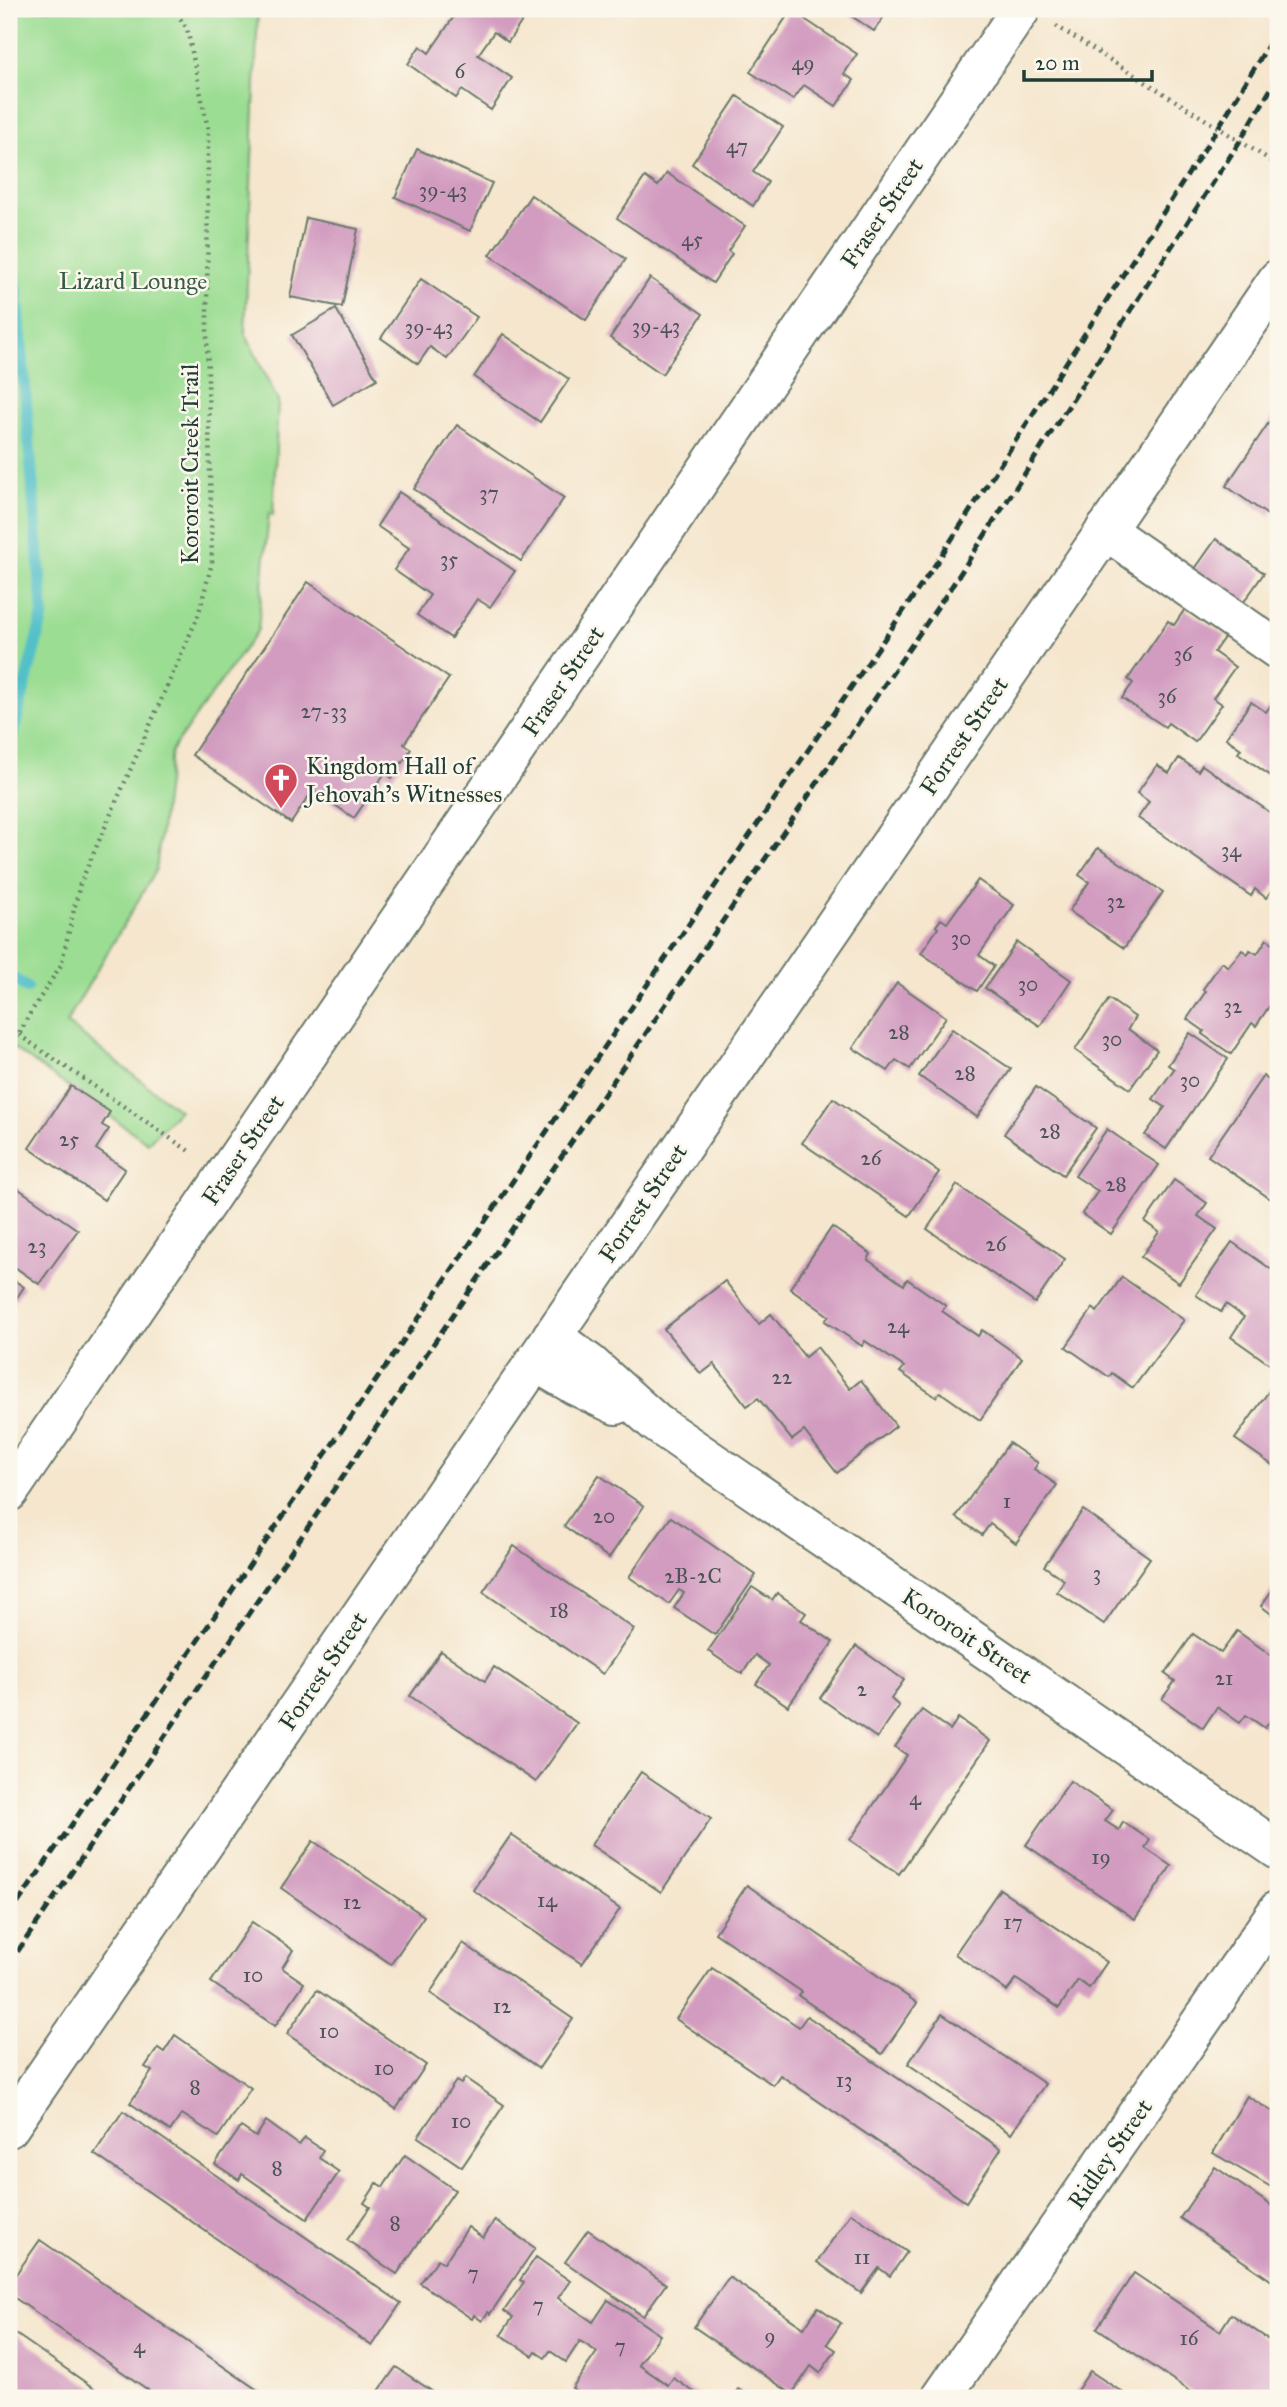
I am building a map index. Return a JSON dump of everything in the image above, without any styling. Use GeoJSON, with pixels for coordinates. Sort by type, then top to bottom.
{"type":"FeatureCollection","features":[{"type":"Feature","properties":{"kind":"street","name":"Fraser Street"},"geometry":{"type":"LineString","coordinates":[[9,1492],[226,1176],[1036,16]]}},
{"type":"Feature","properties":{"kind":"street","name":"Forrest Street"},"geometry":{"type":"LineString","coordinates":[[9,2128],[1278,279]]}},
{"type":"Feature","properties":{"kind":"street"},"geometry":{"type":"LineString","coordinates":[[1105,530],[1278,650]]}},
{"type":"Feature","properties":{"kind":"street","name":"Kororoit Street"},"geometry":{"type":"LineString","coordinates":[[544,1349],[589,1363],[656,1423],[1278,1850]]}},
{"type":"Feature","properties":{"kind":"street","name":"Ridley Street"},"geometry":{"type":"LineString","coordinates":[[942,2398],[1278,1910]]}},
{"type":"Feature","properties":{"kind":"path","name":"Kororoit Creek Trail"},"geometry":{"type":"LineString","coordinates":[[19,1035],[61,965],[80,884],[198,617],[212,563],[207,333],[208,129],[187,28],[173,9]]}},
{"type":"Feature","properties":{"kind":"path"},"geometry":{"type":"LineString","coordinates":[[1036,16],[1278,165]]}},
{"type":"Feature","properties":{"kind":"path"},"geometry":{"type":"LineString","coordinates":[[9,1019],[19,1035],[226,1176]]}},
{"type":"Feature","properties":{"kind":"green space","name":"Lizard Lounge"},"geometry":{"type":"Polygon","coordinates":[[[9,9],[258,9],[245,333],[278,401],[273,515],[269,513],[258,630],[171,751],[156,870],[66,1023],[179,1110],[148,1143],[9,1045],[9,9]]]}},
{"type":"Feature","properties":{"kind":"building"},"geometry":{"type":"Polygon","coordinates":[[[459,9],[530,9],[508,42],[494,32],[478,55],[512,78],[491,110],[462,90],[456,98],[408,64],[420,46],[429,53],[459,9]]]}},
{"type":"Feature","properties":{"kind":"building"},"geometry":{"type":"Polygon","coordinates":[[[841,9],[889,9],[874,31],[841,9]]]}},
{"type":"Feature","properties":{"kind":"building"},"geometry":{"type":"Polygon","coordinates":[[[791,10],[857,54],[844,74],[854,80],[836,106],[804,85],[793,100],[750,72],[791,10]]]}},
{"type":"Feature","properties":{"kind":"building"},"geometry":{"type":"Polygon","coordinates":[[[737,96],[783,127],[753,172],[768,182],[753,206],[692,164],[737,96]]]}},
{"type":"Feature","properties":{"kind":"building"},"geometry":{"type":"Polygon","coordinates":[[[417,149],[492,183],[470,231],[395,197],[417,149]]]}},
{"type":"Feature","properties":{"kind":"building"},"geometry":{"type":"Polygon","coordinates":[[[667,173],[745,226],[728,251],[732,254],[713,283],[617,218],[645,177],[658,186],[667,173]]]}},
{"type":"Feature","properties":{"kind":"building"},"geometry":{"type":"Polygon","coordinates":[[[531,195],[626,259],[586,320],[490,255],[531,195]]]}},
{"type":"Feature","properties":{"kind":"building"},"geometry":{"type":"Polygon","coordinates":[[[306,218],[358,229],[342,307],[290,297],[306,218]]]}},
{"type":"Feature","properties":{"kind":"building"},"geometry":{"type":"Polygon","coordinates":[[[650,278],[703,314],[662,374],[610,338],[650,278]]]}},
{"type":"Feature","properties":{"kind":"building"},"geometry":{"type":"Polygon","coordinates":[[[421,279],[477,317],[447,359],[430,347],[418,364],[381,338],[421,279]]]}},
{"type":"Feature","properties":{"kind":"building"},"geometry":{"type":"Polygon","coordinates":[[[336,309],[377,379],[333,405],[292,335],[336,309]]]}},
{"type":"Feature","properties":{"kind":"building"},"geometry":{"type":"Polygon","coordinates":[[[503,334],[569,379],[540,422],[474,377],[503,334]]]}},
{"type":"Feature","properties":{"kind":"building"},"geometry":{"type":"Polygon","coordinates":[[[1278,409],[1278,504],[1269,516],[1226,486],[1278,409]]]}},
{"type":"Feature","properties":{"kind":"building"},"geometry":{"type":"Polygon","coordinates":[[[457,425],[564,498],[521,561],[414,489],[457,425]]]}},
{"type":"Feature","properties":{"kind":"building"},"geometry":{"type":"Polygon","coordinates":[[[399,492],[515,571],[490,607],[477,599],[451,638],[417,615],[430,595],[394,570],[409,548],[377,526],[399,492]]]}},
{"type":"Feature","properties":{"kind":"building"},"geometry":{"type":"Polygon","coordinates":[[[1216,539],[1264,573],[1241,606],[1192,573],[1216,539]]]}},
{"type":"Feature","properties":{"kind":"building"},"geometry":{"type":"Polygon","coordinates":[[[308,582],[449,678],[404,744],[411,749],[392,778],[385,773],[354,818],[313,790],[291,823],[192,755],[308,582]]]}},
{"type":"Feature","properties":{"kind":"building"},"geometry":{"type":"Polygon","coordinates":[[[1185,609],[1225,636],[1214,652],[1235,667],[1213,698],[1222,704],[1195,742],[1168,723],[1165,727],[1122,698],[1133,683],[1128,679],[1168,621],[1174,625],[1185,609]]]}},
{"type":"Feature","properties":{"kind":"building"},"geometry":{"type":"Polygon","coordinates":[[[1278,695],[1278,781],[1238,753],[1241,749],[1226,738],[1251,702],[1266,712],[1278,695]]]}},
{"type":"Feature","properties":{"kind":"building"},"geometry":{"type":"Polygon","coordinates":[[[1179,758],[1198,771],[1202,765],[1278,818],[1278,881],[1266,898],[1255,889],[1251,896],[1138,818],[1149,802],[1137,793],[1157,765],[1169,773],[1179,758]]]}},
{"type":"Feature","properties":{"kind":"building"},"geometry":{"type":"Polygon","coordinates":[[[1098,848],[1163,892],[1124,948],[1069,911],[1089,882],[1079,875],[1098,848]]]}},
{"type":"Feature","properties":{"kind":"building"},"geometry":{"type":"Polygon","coordinates":[[[978,880],[1014,905],[979,955],[994,966],[977,991],[921,953],[941,919],[947,923],[978,880]]]}},
{"type":"Feature","properties":{"kind":"building"},"geometry":{"type":"Polygon","coordinates":[[[1267,939],[1278,947],[1278,993],[1256,1026],[1252,1023],[1231,1054],[1202,1034],[1204,1031],[1187,1019],[1222,962],[1228,967],[1242,950],[1248,954],[1250,950],[1257,954],[1267,939]]]}},
{"type":"Feature","properties":{"kind":"building"},"geometry":{"type":"Polygon","coordinates":[[[1017,942],[1071,980],[1040,1026],[985,988],[1017,942]]]}},
{"type":"Feature","properties":{"kind":"building"},"geometry":{"type":"Polygon","coordinates":[[[897,983],[946,1017],[910,1069],[896,1060],[888,1071],[853,1048],[897,983]]]}},
{"type":"Feature","properties":{"kind":"building"},"geometry":{"type":"Polygon","coordinates":[[[1109,999],[1135,1017],[1128,1029],[1157,1050],[1130,1089],[1075,1050],[1109,999]]]}},
{"type":"Feature","properties":{"kind":"building"},"geometry":{"type":"Polygon","coordinates":[[[952,1029],[1011,1069],[977,1117],[919,1076],[952,1029]]]}},
{"type":"Feature","properties":{"kind":"building"},"geometry":{"type":"Polygon","coordinates":[[[1190,1033],[1228,1059],[1166,1149],[1145,1135],[1165,1107],[1153,1099],[1174,1069],[1168,1065],[1190,1033]]]}},
{"type":"Feature","properties":{"kind":"building"},"geometry":{"type":"Polygon","coordinates":[[[1263,1076],[1278,1087],[1278,1204],[1208,1156],[1263,1076]]]}},
{"type":"Feature","properties":{"kind":"building"},"geometry":{"type":"Polygon","coordinates":[[[71,1086],[110,1112],[102,1125],[109,1129],[96,1149],[125,1169],[104,1200],[29,1148],[71,1086]]]}},
{"type":"Feature","properties":{"kind":"building"},"geometry":{"type":"Polygon","coordinates":[[[1036,1087],[1096,1128],[1063,1175],[1004,1134],[1036,1087]]]}},
{"type":"Feature","properties":{"kind":"building"},"geometry":{"type":"Polygon","coordinates":[[[833,1098],[939,1172],[909,1216],[802,1143],[833,1098]]]}},
{"type":"Feature","properties":{"kind":"building"},"geometry":{"type":"Polygon","coordinates":[[[1107,1129],[1159,1165],[1111,1234],[1082,1214],[1098,1191],[1075,1176],[1107,1129]]]}},
{"type":"Feature","properties":{"kind":"building"},"geometry":{"type":"Polygon","coordinates":[[[1174,1180],[1207,1203],[1198,1216],[1217,1229],[1179,1283],[1141,1257],[1159,1232],[1145,1222],[1174,1180]]]}},
{"type":"Feature","properties":{"kind":"building"},"geometry":{"type":"Polygon","coordinates":[[[13,1185],[78,1230],[39,1284],[9,1263],[9,1192],[13,1185]]]}},
{"type":"Feature","properties":{"kind":"building"},"geometry":{"type":"Polygon","coordinates":[[[957,1185],[1065,1259],[1035,1303],[927,1229],[957,1185]]]}},
{"type":"Feature","properties":{"kind":"building"},"geometry":{"type":"Polygon","coordinates":[[[832,1227],[871,1254],[868,1260],[904,1285],[907,1279],[946,1306],[942,1311],[978,1336],[982,1330],[1022,1358],[980,1420],[940,1392],[936,1397],[900,1372],[904,1367],[865,1341],[862,1346],[825,1321],[829,1316],[790,1288],[832,1227]]]}},
{"type":"Feature","properties":{"kind":"building"},"geometry":{"type":"Polygon","coordinates":[[[1232,1242],[1278,1274],[1278,1310],[1272,1319],[1278,1323],[1278,1370],[1231,1337],[1244,1317],[1226,1304],[1221,1312],[1196,1295],[1232,1242]]]}},
{"type":"Feature","properties":{"kind":"building"},"geometry":{"type":"Polygon","coordinates":[[[9,1277],[24,1287],[9,1309],[9,1277]]]}},
{"type":"Feature","properties":{"kind":"building"},"geometry":{"type":"Polygon","coordinates":[[[1122,1277],[1184,1320],[1133,1388],[1112,1373],[1109,1377],[1066,1347],[1093,1308],[1097,1312],[1122,1277]]]}},
{"type":"Feature","properties":{"kind":"building"},"geometry":{"type":"Polygon","coordinates":[[[725,1281],[759,1324],[771,1314],[805,1357],[817,1347],[850,1389],[861,1380],[896,1426],[837,1473],[804,1431],[792,1440],[758,1398],[747,1406],[714,1364],[701,1374],[664,1329],[725,1281]]]}},
{"type":"Feature","properties":{"kind":"building"},"geometry":{"type":"Polygon","coordinates":[[[1274,1384],[1278,1387],[1278,1469],[1235,1439],[1274,1384]]]}},
{"type":"Feature","properties":{"kind":"building"},"geometry":{"type":"Polygon","coordinates":[[[1009,1443],[1038,1463],[1034,1469],[1057,1485],[1016,1543],[990,1524],[982,1535],[956,1517],[1009,1443]]]}},
{"type":"Feature","properties":{"kind":"building"},"geometry":{"type":"Polygon","coordinates":[[[599,1475],[644,1506],[609,1558],[564,1526],[599,1475]]]}},
{"type":"Feature","properties":{"kind":"building"},"geometry":{"type":"Polygon","coordinates":[[[1083,1510],[1150,1558],[1104,1624],[1057,1592],[1064,1580],[1044,1566],[1083,1510]]]}},
{"type":"Feature","properties":{"kind":"building"},"geometry":{"type":"Polygon","coordinates":[[[671,1517],[756,1575],[715,1635],[674,1608],[684,1593],[679,1590],[669,1604],[629,1577],[671,1517]]]}},
{"type":"Feature","properties":{"kind":"building"},"geometry":{"type":"Polygon","coordinates":[[[514,1546],[634,1629],[603,1674],[483,1592],[514,1546]]]}},
{"type":"Feature","properties":{"kind":"building"},"geometry":{"type":"Polygon","coordinates":[[[1278,1582],[1278,1619],[1261,1606],[1278,1582]]]}},
{"type":"Feature","properties":{"kind":"building"},"geometry":{"type":"Polygon","coordinates":[[[752,1587],[772,1600],[777,1593],[806,1613],[801,1620],[833,1642],[788,1706],[756,1684],[769,1665],[755,1655],[742,1674],[708,1651],[752,1587]]]}},
{"type":"Feature","properties":{"kind":"building"},"geometry":{"type":"Polygon","coordinates":[[[1237,1631],[1278,1660],[1278,1710],[1265,1728],[1246,1715],[1240,1723],[1217,1707],[1203,1728],[1162,1699],[1175,1681],[1165,1674],[1193,1634],[1221,1653],[1237,1631]]]}},
{"type":"Feature","properties":{"kind":"building"},"geometry":{"type":"Polygon","coordinates":[[[856,1646],[904,1680],[891,1699],[899,1706],[877,1738],[820,1698],[856,1646]]]}},
{"type":"Feature","properties":{"kind":"building"},"geometry":{"type":"Polygon","coordinates":[[[441,1651],[485,1681],[494,1667],[577,1723],[536,1782],[410,1696],[441,1651]]]}},
{"type":"Feature","properties":{"kind":"building"},"geometry":{"type":"Polygon","coordinates":[[[922,1710],[950,1730],[958,1718],[990,1741],[899,1874],[850,1840],[907,1755],[895,1747],[922,1710]]]}},
{"type":"Feature","properties":{"kind":"building"},"geometry":{"type":"Polygon","coordinates":[[[641,1772],[711,1819],[661,1892],[591,1845],[641,1772]]]}},
{"type":"Feature","properties":{"kind":"building"},"geometry":{"type":"Polygon","coordinates":[[[1070,1781],[1113,1810],[1105,1821],[1119,1830],[1123,1822],[1150,1840],[1145,1848],[1171,1866],[1135,1919],[1026,1845],[1070,1781]]]}},
{"type":"Feature","properties":{"kind":"building"},"geometry":{"type":"Polygon","coordinates":[[[511,1835],[620,1909],[582,1964],[473,1890],[511,1835]]]}},
{"type":"Feature","properties":{"kind":"building"},"geometry":{"type":"Polygon","coordinates":[[[313,1841],[424,1916],[391,1964],[281,1888],[313,1841]]]}},
{"type":"Feature","properties":{"kind":"building"},"geometry":{"type":"Polygon","coordinates":[[[747,1885],[917,2003],[882,2054],[799,1996],[802,1992],[715,1933],[747,1885]]]}},
{"type":"Feature","properties":{"kind":"building"},"geometry":{"type":"Polygon","coordinates":[[[1000,1889],[1107,1962],[1089,1988],[1078,1980],[1059,2008],[1016,1979],[1007,1991],[955,1954],[1000,1889]]]}},
{"type":"Feature","properties":{"kind":"building"},"geometry":{"type":"Polygon","coordinates":[[[252,1922],[293,1950],[282,1968],[304,1983],[275,2026],[211,1982],[252,1922]]]}},
{"type":"Feature","properties":{"kind":"building"},"geometry":{"type":"Polygon","coordinates":[[[463,1943],[573,2019],[539,2068],[430,1993],[463,1943]]]}},
{"type":"Feature","properties":{"kind":"building"},"geometry":{"type":"Polygon","coordinates":[[[712,1968],[799,2027],[807,2016],[1001,2149],[966,2202],[780,2075],[773,2085],[676,2019],[712,1968]]]}},
{"type":"Feature","properties":{"kind":"building"},"geometry":{"type":"Polygon","coordinates":[[[317,1990],[426,2065],[396,2109],[287,2034],[317,1990]]]}},
{"type":"Feature","properties":{"kind":"building"},"geometry":{"type":"Polygon","coordinates":[[[942,2014],[1045,2084],[1011,2134],[908,2064],[942,2014]]]}},
{"type":"Feature","properties":{"kind":"building"},"geometry":{"type":"Polygon","coordinates":[[[175,2035],[251,2088],[218,2137],[182,2114],[170,2131],[130,2103],[152,2071],[145,2067],[158,2048],[164,2052],[175,2035]]]}},
{"type":"Feature","properties":{"kind":"building"},"geometry":{"type":"Polygon","coordinates":[[[465,2078],[504,2105],[462,2167],[418,2137],[456,2081],[461,2084],[465,2078]]]}},
{"type":"Feature","properties":{"kind":"building"},"geometry":{"type":"Polygon","coordinates":[[[1247,2096],[1278,2115],[1278,2191],[1213,2153],[1247,2096]]]}},
{"type":"Feature","properties":{"kind":"building"},"geometry":{"type":"Polygon","coordinates":[[[123,2111],[401,2303],[372,2346],[94,2154],[123,2111]]]}},
{"type":"Feature","properties":{"kind":"building"},"geometry":{"type":"Polygon","coordinates":[[[266,2121],[299,2145],[305,2138],[323,2150],[319,2158],[339,2172],[307,2219],[242,2174],[239,2180],[215,2164],[241,2127],[256,2137],[266,2121]]]}},
{"type":"Feature","properties":{"kind":"building"},"geometry":{"type":"Polygon","coordinates":[[[405,2155],[455,2190],[397,2274],[347,2240],[370,2207],[364,2203],[377,2183],[383,2187],[405,2155]]]}},
{"type":"Feature","properties":{"kind":"building"},"geometry":{"type":"Polygon","coordinates":[[[1215,2167],[1278,2210],[1278,2285],[1180,2218],[1215,2167]]]}},
{"type":"Feature","properties":{"kind":"building"},"geometry":{"type":"Polygon","coordinates":[[[851,2213],[907,2252],[890,2276],[879,2268],[861,2293],[817,2262],[851,2213]]]}},
{"type":"Feature","properties":{"kind":"building"},"geometry":{"type":"Polygon","coordinates":[[[495,2220],[535,2248],[490,2314],[488,2312],[482,2321],[474,2315],[472,2319],[420,2283],[438,2259],[444,2263],[468,2227],[483,2238],[495,2220]]]}},
{"type":"Feature","properties":{"kind":"building"},"geometry":{"type":"Polygon","coordinates":[[[588,2230],[666,2284],[643,2316],[565,2262],[588,2230]]]}},
{"type":"Feature","properties":{"kind":"building"},"geometry":{"type":"Polygon","coordinates":[[[40,2240],[269,2398],[160,2398],[9,2294],[9,2284],[40,2240]]]}},
{"type":"Feature","properties":{"kind":"building"},"geometry":{"type":"Polygon","coordinates":[[[536,2257],[570,2281],[558,2298],[593,2322],[608,2300],[660,2335],[639,2365],[668,2385],[673,2378],[703,2398],[586,2398],[572,2388],[597,2352],[580,2341],[566,2362],[550,2351],[545,2358],[536,2352],[533,2356],[501,2335],[513,2317],[504,2311],[524,2282],[520,2280],[536,2257]]]}},
{"type":"Feature","properties":{"kind":"building"},"geometry":{"type":"Polygon","coordinates":[[[1134,2273],[1220,2331],[1231,2314],[1278,2346],[1278,2398],[1229,2398],[1216,2390],[1210,2398],[1200,2398],[1097,2328],[1134,2273]]]}},
{"type":"Feature","properties":{"kind":"building"},"geometry":{"type":"Polygon","coordinates":[[[729,2277],[804,2328],[818,2307],[841,2323],[827,2344],[836,2350],[820,2373],[811,2366],[792,2394],[694,2327],[729,2277]]]}},
{"type":"Feature","properties":{"kind":"building"},"geometry":{"type":"Polygon","coordinates":[[[13,2332],[108,2398],[14,2398],[9,2395],[9,2338],[13,2332]]]}},
{"type":"Feature","properties":{"kind":"building"},"geometry":{"type":"Polygon","coordinates":[[[396,2367],[442,2398],[374,2398],[396,2367]]]}},
{"type":"Feature","properties":{"kind":"building"},"geometry":{"type":"Polygon","coordinates":[[[1090,2371],[1131,2398],[1072,2398],[1090,2371]]]}},
{"type":"Feature","properties":{"kind":"building"},"geometry":{"type":"Polygon","coordinates":[[[738,2389],[752,2398],[732,2398],[738,2389]]]}},
{"type":"Feature","properties":{"kind":"waterway"},"geometry":{"type":"LineString","coordinates":[[9,252],[17,290],[43,615],[9,748]]}},
{"type":"Feature","properties":{"kind":"waterway"},"geometry":{"type":"LineString","coordinates":[[9,975],[27,988]]}},
{"type":"Feature","properties":{"kind":"railway"},"geometry":{"type":"LineString","coordinates":[[9,1916],[937,562],[1218,128],[1278,29]]}},
{"type":"Feature","properties":{"kind":"railway"},"geometry":{"type":"LineString","coordinates":[[9,1964],[954,583],[1240,141],[1278,77]]}},
{"type":"Feature","properties":{"kind":"place","name":"Kingdom Hall of Jehovah's Witnesses"},"geometry":{"type":"Point","coordinates":[281,810]}}]}
